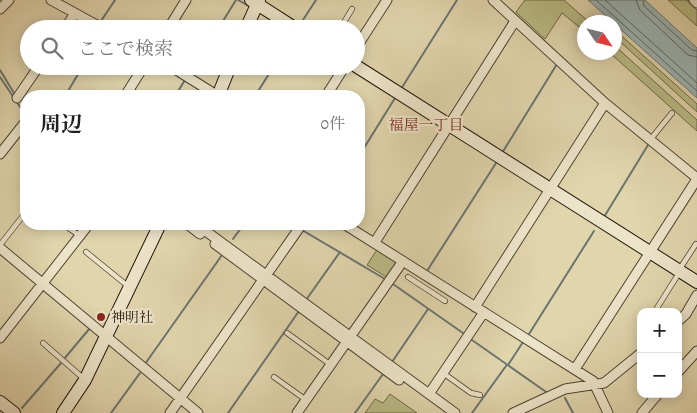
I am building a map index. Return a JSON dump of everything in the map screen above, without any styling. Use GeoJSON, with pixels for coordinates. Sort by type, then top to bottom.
{"type":"FeatureCollection","features":[{"type":"Feature","properties":{"kind":"street"},"geometry":{"type":"LineString","coordinates":[[0,9],[9,0]]}},
{"type":"Feature","properties":{"kind":"street"},"geometry":{"type":"LineString","coordinates":[[52,0],[88,20]]}},
{"type":"Feature","properties":{"kind":"street"},"geometry":{"type":"LineString","coordinates":[[174,20],[186,0]]}},
{"type":"Feature","properties":{"kind":"street"},"geometry":{"type":"LineString","coordinates":[[365,34],[387,0]]}},
{"type":"Feature","properties":{"kind":"street"},"geometry":{"type":"LineString","coordinates":[[493,0],[605,103],[697,178],[575,370]]}},
{"type":"Feature","properties":{"kind":"street"},"geometry":{"type":"LineString","coordinates":[[694,0],[697,3]]}},
{"type":"Feature","properties":{"kind":"street"},"geometry":{"type":"LineString","coordinates":[[249,20],[256,1],[283,20]]}},
{"type":"Feature","properties":{"kind":"street"},"geometry":{"type":"LineString","coordinates":[[71,20],[75,13]]}},
{"type":"Feature","properties":{"kind":"street"},"geometry":{"type":"LineString","coordinates":[[375,242],[515,20]]}},
{"type":"Feature","properties":{"kind":"street"},"geometry":{"type":"LineString","coordinates":[[365,72],[697,282]]}},
{"type":"Feature","properties":{"kind":"street"},"geometry":{"type":"LineString","coordinates":[[22,90],[33,75]]}},
{"type":"Feature","properties":{"kind":"street"},"geometry":{"type":"LineString","coordinates":[[129,90],[138,75]]}},
{"type":"Feature","properties":{"kind":"street"},"geometry":{"type":"LineString","coordinates":[[184,75],[208,90]]}},
{"type":"Feature","properties":{"kind":"street"},"geometry":{"type":"LineString","coordinates":[[220,90],[226,75]]}},
{"type":"Feature","properties":{"kind":"street"},"geometry":{"type":"LineString","coordinates":[[330,90],[339,75]]}},
{"type":"Feature","properties":{"kind":"street"},"geometry":{"type":"LineString","coordinates":[[17,98],[20,94]]}},
{"type":"Feature","properties":{"kind":"street"},"geometry":{"type":"LineString","coordinates":[[476,307],[605,103]]}},
{"type":"Feature","properties":{"kind":"street"},"geometry":{"type":"LineString","coordinates":[[0,154],[20,129]]}},
{"type":"Feature","properties":{"kind":"street"},"geometry":{"type":"LineString","coordinates":[[0,338],[84,230]]}},
{"type":"Feature","properties":{"kind":"street"},"geometry":{"type":"LineString","coordinates":[[63,413],[85,380],[157,230]]}},
{"type":"Feature","properties":{"kind":"street"},"geometry":{"type":"LineString","coordinates":[[196,230],[349,340],[444,413]]}},
{"type":"Feature","properties":{"kind":"street"},"geometry":{"type":"LineString","coordinates":[[204,230],[264,278]]}},
{"type":"Feature","properties":{"kind":"street"},"geometry":{"type":"LineString","coordinates":[[170,413],[298,230]]}},
{"type":"Feature","properties":{"kind":"street"},"geometry":{"type":"LineString","coordinates":[[354,230],[575,370],[595,385],[608,413]]}},
{"type":"Feature","properties":{"kind":"street"},"geometry":{"type":"LineString","coordinates":[[0,247],[198,413]]}},
{"type":"Feature","properties":{"kind":"street"},"geometry":{"type":"LineString","coordinates":[[297,413],[403,261]]}},
{"type":"Feature","properties":{"kind":"street"},"geometry":{"type":"LineString","coordinates":[[682,317],[686,314],[697,295]]}},
{"type":"Feature","properties":{"kind":"street"},"geometry":{"type":"LineString","coordinates":[[429,394],[484,312]]}},
{"type":"Feature","properties":{"kind":"street"},"geometry":{"type":"LineString","coordinates":[[349,340],[455,413]]}},
{"type":"Feature","properties":{"kind":"street"},"geometry":{"type":"LineString","coordinates":[[682,368],[697,351]]}},
{"type":"Feature","properties":{"kind":"street"},"geometry":{"type":"LineString","coordinates":[[513,413],[565,389],[610,381],[637,357]]}},
{"type":"Feature","properties":{"kind":"street"},"geometry":{"type":"LineString","coordinates":[[642,413],[655,398]]}},
{"type":"Feature","properties":{"kind":"street"},"geometry":{"type":"LineString","coordinates":[[0,402],[14,413]]}},
{"type":"Feature","properties":{"kind":"lane"},"geometry":{"type":"LineString","coordinates":[[345,20],[352,9]]}},
{"type":"Feature","properties":{"kind":"lane"},"geometry":{"type":"LineString","coordinates":[[650,140],[672,113]]}},
{"type":"Feature","properties":{"kind":"lane"},"geometry":{"type":"LineString","coordinates":[[0,247],[20,220]]}},
{"type":"Feature","properties":{"kind":"lane"},"geometry":{"type":"LineString","coordinates":[[72,230],[80,236]]}},
{"type":"Feature","properties":{"kind":"lane"},"geometry":{"type":"LineString","coordinates":[[657,308],[696,244]]}},
{"type":"Feature","properties":{"kind":"lane"},"geometry":{"type":"LineString","coordinates":[[86,252],[130,288]]}},
{"type":"Feature","properties":{"kind":"lane"},"geometry":{"type":"LineString","coordinates":[[408,277],[445,301]]}},
{"type":"Feature","properties":{"kind":"lane"},"geometry":{"type":"LineString","coordinates":[[422,286],[428,277]]}},
{"type":"Feature","properties":{"kind":"lane"},"geometry":{"type":"LineString","coordinates":[[287,333],[331,365]]}},
{"type":"Feature","properties":{"kind":"lane"},"geometry":{"type":"LineString","coordinates":[[42,343],[85,380]]}},
{"type":"Feature","properties":{"kind":"lane"},"geometry":{"type":"LineString","coordinates":[[443,373],[470,393],[480,395]]}},
{"type":"Feature","properties":{"kind":"lane"},"geometry":{"type":"LineString","coordinates":[[274,377],[306,400]]}},
{"type":"Feature","properties":{"kind":"green space"},"geometry":{"type":"Polygon","coordinates":[[[525,0],[564,0],[581,15],[577,15],[577,25],[562,13],[545,39],[516,12],[525,0]]]}},
{"type":"Feature","properties":{"kind":"green space"},"geometry":{"type":"Polygon","coordinates":[[[668,0],[686,0],[697,10],[697,26],[668,0]]]}},
{"type":"Feature","properties":{"kind":"green space"},"geometry":{"type":"Polygon","coordinates":[[[622,36],[697,104],[697,112],[622,43],[622,36]]]}},
{"type":"Feature","properties":{"kind":"green space"},"geometry":{"type":"Polygon","coordinates":[[[622,52],[697,120],[697,131],[618,60],[622,60],[622,52]]]}},
{"type":"Feature","properties":{"kind":"green space"},"geometry":{"type":"Polygon","coordinates":[[[378,248],[397,261],[397,265],[388,278],[367,265],[378,248]]]}},
{"type":"Feature","properties":{"kind":"green space"},"geometry":{"type":"Polygon","coordinates":[[[390,394],[417,413],[365,413],[375,399],[383,403],[390,394]]]}},
{"type":"Feature","properties":{"kind":"water"},"geometry":{"type":"Polygon","coordinates":[[[588,0],[645,0],[697,48],[697,98],[622,31],[622,15],[605,15],[588,0]]]}},
{"type":"Feature","properties":{"kind":"waterway"},"geometry":{"type":"LineString","coordinates":[[102,20],[115,0]]}},
{"type":"Feature","properties":{"kind":"waterway"},"geometry":{"type":"LineString","coordinates":[[224,20],[236,0]]}},
{"type":"Feature","properties":{"kind":"waterway"},"geometry":{"type":"LineString","coordinates":[[238,0],[247,5]]}},
{"type":"Feature","properties":{"kind":"waterway"},"geometry":{"type":"LineString","coordinates":[[303,20],[316,0]]}},
{"type":"Feature","properties":{"kind":"waterway"},"geometry":{"type":"LineString","coordinates":[[401,89],[457,0]]}},
{"type":"Feature","properties":{"kind":"waterway"},"geometry":{"type":"LineString","coordinates":[[688,0],[692,3]]}},
{"type":"Feature","properties":{"kind":"waterway"},"geometry":{"type":"LineString","coordinates":[[502,153],[557,64]]}},
{"type":"Feature","properties":{"kind":"waterway"},"geometry":{"type":"LineString","coordinates":[[0,70],[14,93]]}},
{"type":"Feature","properties":{"kind":"waterway"},"geometry":{"type":"LineString","coordinates":[[69,90],[78,75]]}},
{"type":"Feature","properties":{"kind":"waterway"},"geometry":{"type":"LineString","coordinates":[[259,90],[268,75]]}},
{"type":"Feature","properties":{"kind":"waterway"},"geometry":{"type":"LineString","coordinates":[[0,77],[20,107]]}},
{"type":"Feature","properties":{"kind":"waterway"},"geometry":{"type":"LineString","coordinates":[[179,90],[185,80]]}},
{"type":"Feature","properties":{"kind":"waterway"},"geometry":{"type":"LineString","coordinates":[[365,146],[395,98]]}},
{"type":"Feature","properties":{"kind":"waterway"},"geometry":{"type":"LineString","coordinates":[[604,217],[648,145]]}},
{"type":"Feature","properties":{"kind":"waterway"},"geometry":{"type":"LineString","coordinates":[[427,271],[496,163]]}},
{"type":"Feature","properties":{"kind":"waterway"},"geometry":{"type":"LineString","coordinates":[[233,239],[240,230]]}},
{"type":"Feature","properties":{"kind":"waterway"},"geometry":{"type":"LineString","coordinates":[[302,230],[385,279]]}},
{"type":"Feature","properties":{"kind":"waterway"},"geometry":{"type":"LineString","coordinates":[[529,334],[594,231]]}},
{"type":"Feature","properties":{"kind":"waterway"},"geometry":{"type":"LineString","coordinates":[[306,300],[340,252]]}},
{"type":"Feature","properties":{"kind":"waterway"},"geometry":{"type":"LineString","coordinates":[[145,364],[222,255]]}},
{"type":"Feature","properties":{"kind":"waterway"},"geometry":{"type":"LineString","coordinates":[[393,284],[463,333]]}},
{"type":"Feature","properties":{"kind":"waterway"},"geometry":{"type":"LineString","coordinates":[[392,362],[428,309]]}},
{"type":"Feature","properties":{"kind":"waterway"},"geometry":{"type":"LineString","coordinates":[[228,413],[299,311]]}},
{"type":"Feature","properties":{"kind":"waterway"},"geometry":{"type":"LineString","coordinates":[[64,359],[89,327]]}},
{"type":"Feature","properties":{"kind":"waterway"},"geometry":{"type":"LineString","coordinates":[[472,340],[549,394]]}},
{"type":"Feature","properties":{"kind":"waterway"},"geometry":{"type":"LineString","coordinates":[[508,365],[523,342]]}},
{"type":"Feature","properties":{"kind":"waterway"},"geometry":{"type":"LineString","coordinates":[[22,408],[61,363]]}},
{"type":"Feature","properties":{"kind":"waterway"},"geometry":{"type":"LineString","coordinates":[[472,413],[506,366]]}},
{"type":"Feature","properties":{"kind":"waterway"},"geometry":{"type":"LineString","coordinates":[[111,413],[140,373]]}},
{"type":"Feature","properties":{"kind":"waterway"},"geometry":{"type":"LineString","coordinates":[[355,413],[383,374]]}},
{"type":"Feature","properties":{"kind":"waterway"},"geometry":{"type":"LineString","coordinates":[[565,398],[573,413]]}},
{"type":"Feature","properties":{"kind":"place","name":"神明社"},"geometry":{"type":"Point","coordinates":[101,317]}},
{"type":"Feature","properties":{"kind":"district","name":"福屋一丁目"},"geometry":{"type":"Point","coordinates":[426,125]}}]}
